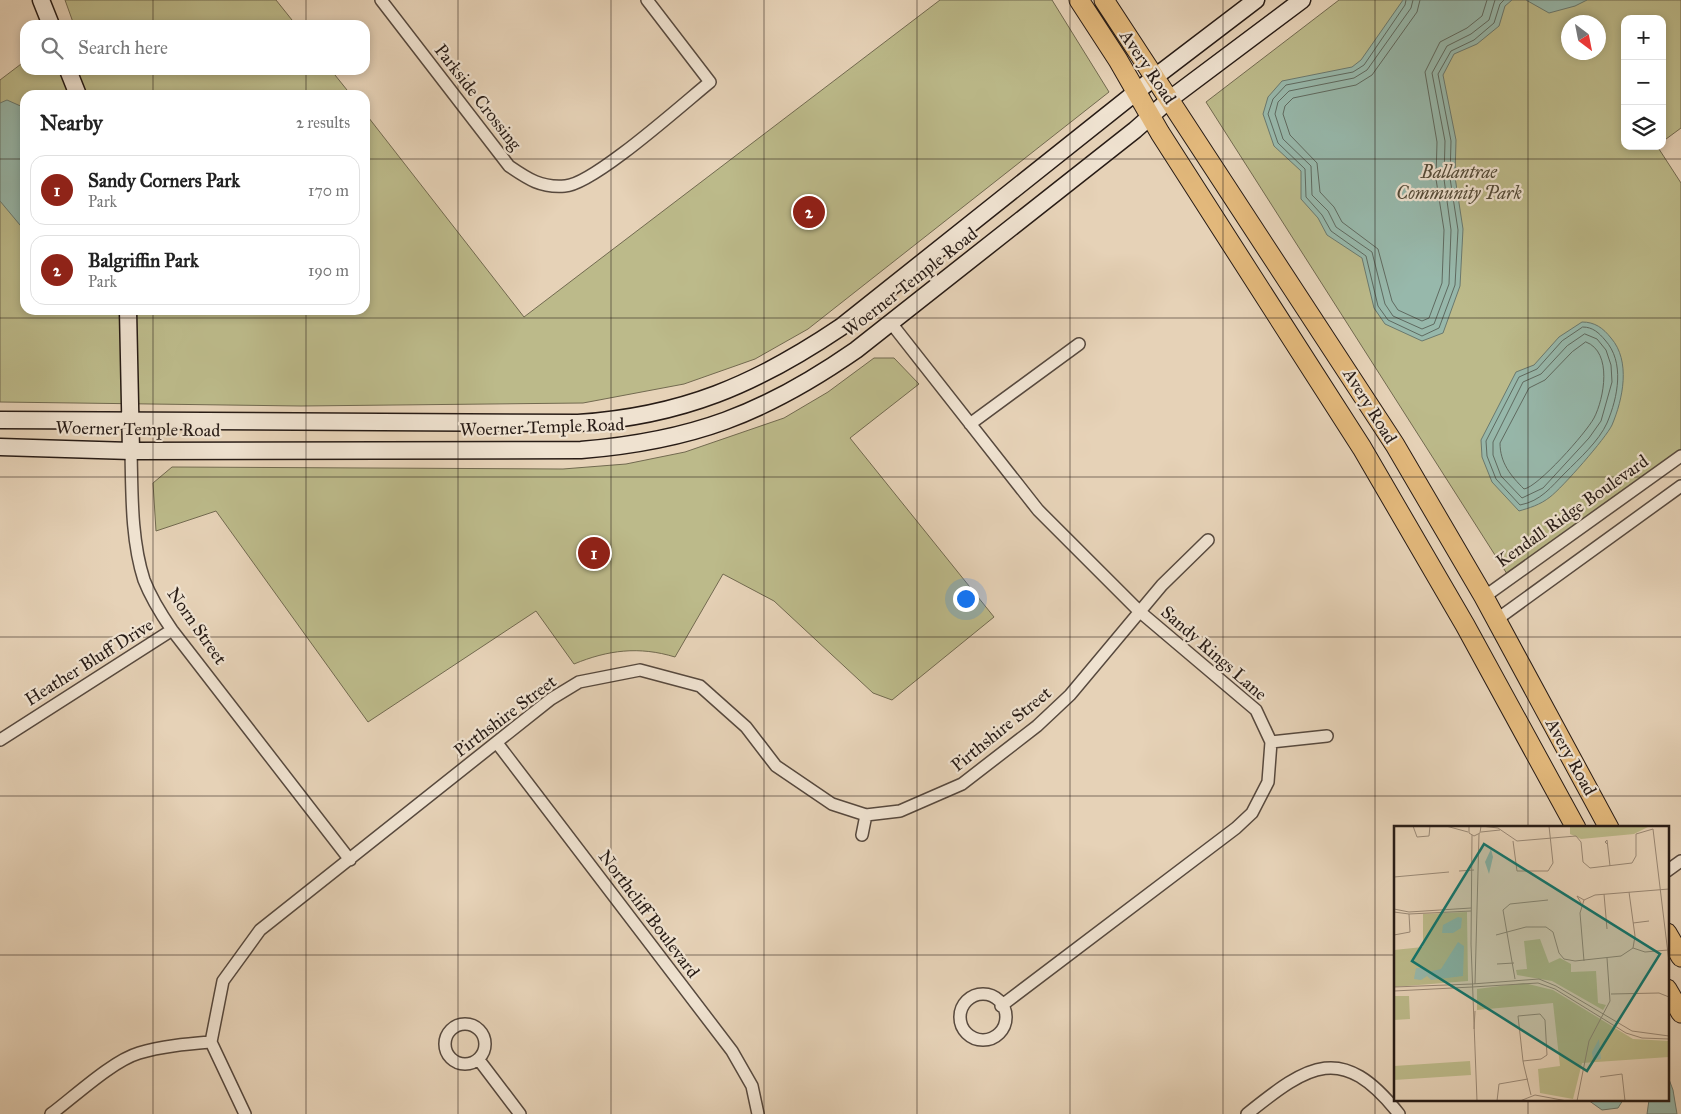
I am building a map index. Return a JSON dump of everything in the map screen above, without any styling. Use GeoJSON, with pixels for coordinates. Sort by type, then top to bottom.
{"type":"FeatureCollection","features":[{"type":"Feature","properties":{"kind":"main road"},"geometry":{"type":"LineString","coordinates":[[41,0],[49,20]]}},
{"type":"Feature","properties":{"kind":"main road","name":"Avery Road"},"geometry":{"type":"LineString","coordinates":[[1079,0],[1118,60],[1150,116],[1367,456],[1461,617],[1575,826]]}},
{"type":"Feature","properties":{"kind":"main road","name":"Avery Road"},"geometry":{"type":"LineString","coordinates":[[1104,0],[1395,445],[1484,597],[1608,826]]}},
{"type":"Feature","properties":{"kind":"main road","name":"Woerner Temple Road"},"geometry":{"type":"LineString","coordinates":[[0,420],[578,423],[608,421],[656,413],[716,395],[758,378],[794,359],[841,327],[1155,77],[1256,0]]}},
{"type":"Feature","properties":{"kind":"main road","name":"Woerner Temple Road"},"geometry":{"type":"LineString","coordinates":[[0,447],[131,451],[571,450],[624,447],[688,434],[726,422],[772,402],[817,377],[891,323],[1170,99],[1302,0]]}},
{"type":"Feature","properties":{"kind":"main road"},"geometry":{"type":"LineString","coordinates":[[70,75],[76,90]]}},
{"type":"Feature","properties":{"kind":"main road","name":"Norn Street"},"geometry":{"type":"LineString","coordinates":[[128,315],[131,451]]}},
{"type":"Feature","properties":{"kind":"main road"},"geometry":{"type":"LineString","coordinates":[[1668,934],[1681,957]]}},
{"type":"Feature","properties":{"kind":"main road"},"geometry":{"type":"LineString","coordinates":[[1668,991],[1681,1013]]}},
{"type":"Feature","properties":{"kind":"street","name":"Parkside Crossing"},"geometry":{"type":"LineString","coordinates":[[381,0],[509,166],[535,184],[566,186],[596,174],[710,82],[646,0]]}},
{"type":"Feature","properties":{"kind":"street","name":"Sandy Rings Lane"},"geometry":{"type":"LineString","coordinates":[[891,323],[1038,510],[1139,611],[1256,710],[1271,742],[1268,782],[1252,813],[1247,818],[1002,1006]]}},
{"type":"Feature","properties":{"kind":"street"},"geometry":{"type":"LineString","coordinates":[[970,424],[1079,344]]}},
{"type":"Feature","properties":{"kind":"street","name":"Norn Street"},"geometry":{"type":"LineString","coordinates":[[131,451],[133,522],[144,579],[156,606],[172,630],[350,860]]}},
{"type":"Feature","properties":{"kind":"street","name":"Kendall Ridge Boulevard"},"geometry":{"type":"LineString","coordinates":[[1484,597],[1681,456]]}},
{"type":"Feature","properties":{"kind":"street"},"geometry":{"type":"LineString","coordinates":[[1496,620],[1681,486]]}},
{"type":"Feature","properties":{"kind":"street","name":"Pirthshire Street"},"geometry":{"type":"LineString","coordinates":[[211,1042],[224,981],[260,930],[552,699],[579,682],[640,670],[700,686],[746,726],[776,766],[832,804],[866,815],[900,811],[962,784],[1037,726],[1070,695],[1162,585],[1208,540]]}},
{"type":"Feature","properties":{"kind":"street","name":"Heather Bluff Drive"},"geometry":{"type":"LineString","coordinates":[[0,740],[172,630]]}},
{"type":"Feature","properties":{"kind":"street"},"geometry":{"type":"LineString","coordinates":[[1271,742],[1327,736]]}},
{"type":"Feature","properties":{"kind":"street","name":"Northcliff Boulevard"},"geometry":{"type":"LineString","coordinates":[[497,743],[732,1051],[752,1086],[758,1114]]}},
{"type":"Feature","properties":{"kind":"street"},"geometry":{"type":"LineString","coordinates":[[862,835],[866,815]]}},
{"type":"Feature","properties":{"kind":"street"},"geometry":{"type":"LineString","coordinates":[[1668,871],[1681,861]]}},
{"type":"Feature","properties":{"kind":"street"},"geometry":{"type":"LineString","coordinates":[[975,995],[990,995],[997,999],[1002,1006],[1006,1019],[1004,1026],[994,1037],[980,1040],[972,1038],[962,1028],[960,1013],[963,1005],[975,995]]}},
{"type":"Feature","properties":{"kind":"street"},"geometry":{"type":"LineString","coordinates":[[51,1114],[103,1075],[138,1054],[177,1045],[211,1042],[244,1114]]}},
{"type":"Feature","properties":{"kind":"street"},"geometry":{"type":"LineString","coordinates":[[479,1060],[520,1114]]}},
{"type":"Feature","properties":{"kind":"street"},"geometry":{"type":"LineString","coordinates":[[1247,1114],[1284,1084],[1310,1071],[1330,1067],[1350,1070],[1370,1082],[1399,1114]]}},
{"type":"Feature","properties":{"kind":"green space"},"geometry":{"type":"Polygon","coordinates":[[[65,0],[276,0],[292,20],[72,20],[65,0]]]}},
{"type":"Feature","properties":{"kind":"green space"},"geometry":{"type":"Polygon","coordinates":[[[940,0],[1052,0],[1109,92],[808,329],[755,359],[684,384],[583,403],[301,406],[0,402],[0,80],[20,65],[20,75],[335,75],[347,90],[20,90],[20,315],[370,315],[370,119],[524,317],[940,0]]]}},
{"type":"Feature","properties":{"kind":"green space","name":"Ballantrae Community Park"},"geometry":{"type":"Polygon","coordinates":[[[1339,0],[1681,0],[1681,128],[1666,139],[1666,15],[1621,15],[1621,150],[1660,150],[1681,183],[1681,457],[1509,577],[1206,102],[1339,0]]]}},
{"type":"Feature","properties":{"kind":"green space"},"geometry":{"type":"Polygon","coordinates":[[[874,358],[894,358],[919,384],[850,438],[994,617],[892,700],[873,693],[774,601],[723,574],[675,657],[649,651],[624,651],[599,655],[574,664],[536,611],[368,722],[216,511],[156,531],[153,483],[172,467],[563,469],[626,464],[685,452],[784,418],[828,392],[874,358]]]}},
{"type":"Feature","properties":{"kind":"water"},"geometry":{"type":"Polygon","coordinates":[[[1403,0],[1512,0],[1505,6],[1499,26],[1477,44],[1454,54],[1443,75],[1456,140],[1455,177],[1463,229],[1460,286],[1443,333],[1422,341],[1385,324],[1374,308],[1362,258],[1327,235],[1318,218],[1301,199],[1301,171],[1274,146],[1263,114],[1268,97],[1282,81],[1352,67],[1361,60],[1403,0]]]}},
{"type":"Feature","properties":{"kind":"water"},"geometry":{"type":"Polygon","coordinates":[[[1526,0],[1587,0],[1575,6],[1549,13],[1526,0]]]}},
{"type":"Feature","properties":{"kind":"water"},"geometry":{"type":"Polygon","coordinates":[[[7,100],[20,106],[20,225],[0,201],[0,103],[7,100]]]}},
{"type":"Feature","properties":{"kind":"water"},"geometry":{"type":"Polygon","coordinates":[[[1582,322],[1595,324],[1605,331],[1617,347],[1623,369],[1623,380],[1616,415],[1612,425],[1601,440],[1556,492],[1535,506],[1519,511],[1492,482],[1482,457],[1481,440],[1516,372],[1534,365],[1559,337],[1582,322]]]}},
{"type":"Feature","properties":{"kind":"water"},"geometry":{"type":"Polygon","coordinates":[[[1668,1077],[1673,1090],[1677,1114],[1647,1114],[1649,1102],[1668,1102],[1668,1077]]]}},
{"type":"Feature","properties":{"kind":"water"},"geometry":{"type":"Polygon","coordinates":[[[1591,1102],[1622,1102],[1618,1108],[1602,1110],[1591,1102]]]}},
{"type":"Feature","properties":{"kind":"place","name":"Balgriffin Park"},"geometry":{"type":"Point","coordinates":[809,212]}},
{"type":"Feature","properties":{"kind":"place","name":"Sandy Corners Park"},"geometry":{"type":"Point","coordinates":[594,553]}}]}
